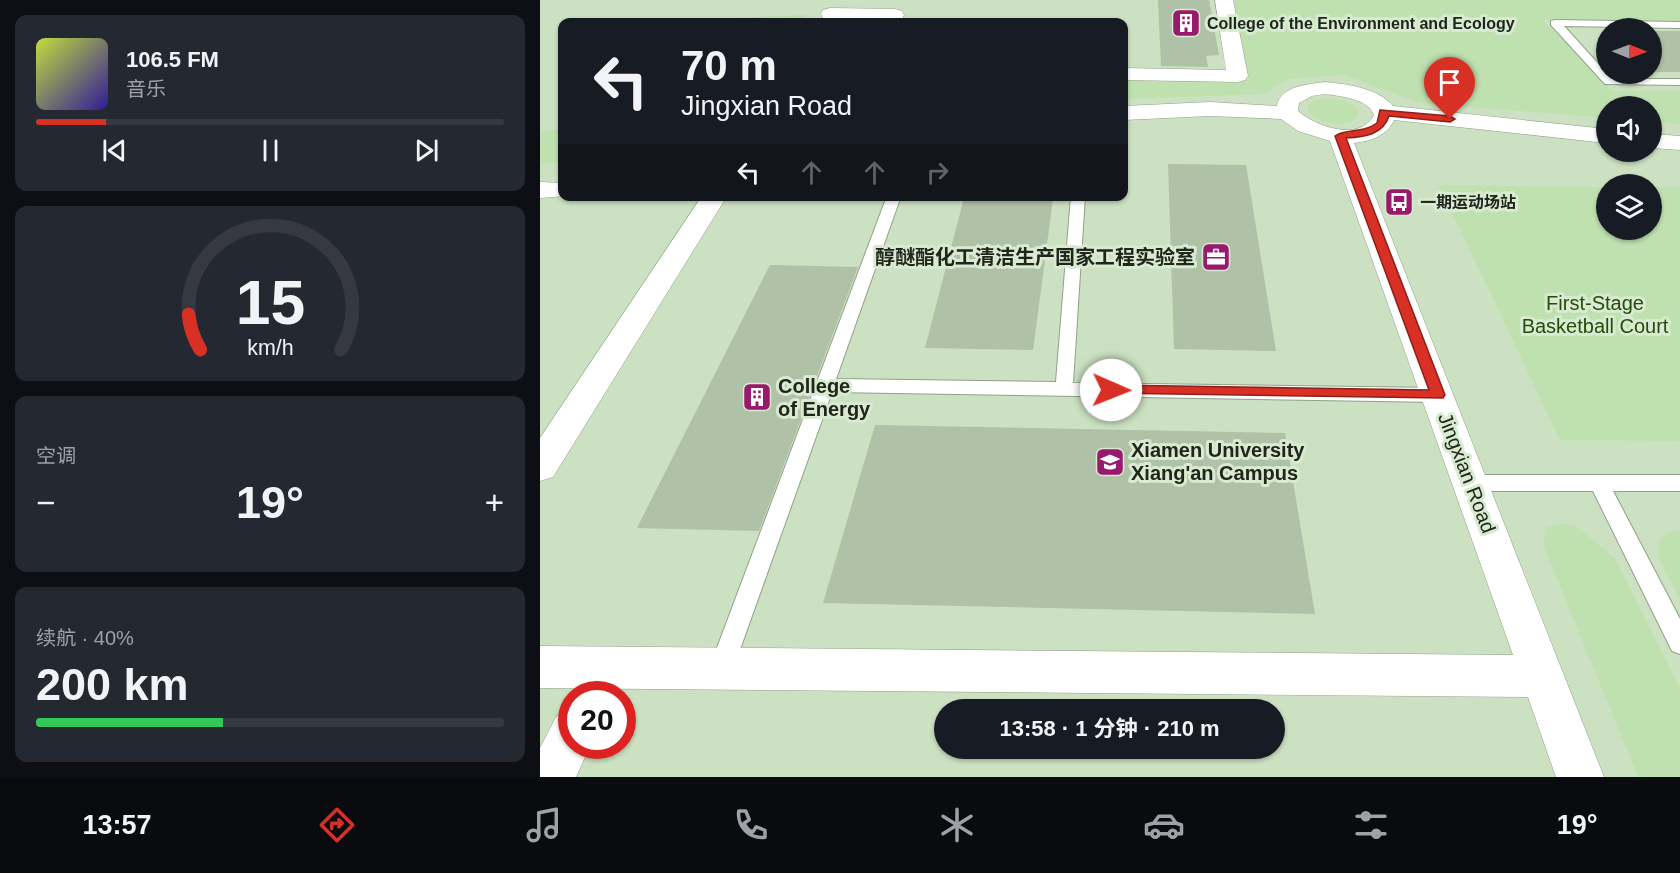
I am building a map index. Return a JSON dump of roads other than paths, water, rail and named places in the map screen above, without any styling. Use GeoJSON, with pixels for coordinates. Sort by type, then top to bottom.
{"type":"FeatureCollection","features":[{"type":"Feature","properties":{"kind":"street"},"geometry":{"type":"LineString","coordinates":[[1128,74],[1238,76],[1224,0]]}},
{"type":"Feature","properties":{"kind":"street"},"geometry":{"type":"LineString","coordinates":[[831,12],[896,12]]}},
{"type":"Feature","properties":{"kind":"street"},"geometry":{"type":"LineString","coordinates":[[1324,88],[1359,94],[1372,100],[1383,112],[1381,124],[1373,130],[1359,135],[1340,136],[1306,128],[1293,121],[1287,113],[1288,101],[1295,94],[1324,88]]}},
{"type":"Feature","properties":{"kind":"street"},"geometry":{"type":"LineString","coordinates":[[1128,113],[1210,109],[1287,113]]}},
{"type":"Feature","properties":{"kind":"street"},"geometry":{"type":"LineString","coordinates":[[1383,112],[1596,135]]}},
{"type":"Feature","properties":{"kind":"street","name":"Jingxian Road"},"geometry":{"type":"LineString","coordinates":[[1340,136],[1472,483],[1580,777]]}},
{"type":"Feature","properties":{"kind":"street"},"geometry":{"type":"LineString","coordinates":[[1662,141],[1680,142]]}},
{"type":"Feature","properties":{"kind":"street"},"geometry":{"type":"LineString","coordinates":[[540,190],[558,190]]}},
{"type":"Feature","properties":{"kind":"street"},"geometry":{"type":"LineString","coordinates":[[540,467],[712,201]]}},
{"type":"Feature","properties":{"kind":"street"},"geometry":{"type":"LineString","coordinates":[[540,667],[596,681],[721,669],[1543,676]]}},
{"type":"Feature","properties":{"kind":"street"},"geometry":{"type":"LineString","coordinates":[[551,777],[560,759]]}},
{"type":"Feature","properties":{"kind":"lane"},"geometry":{"type":"LineString","coordinates":[[1680,25],[1554,23],[1609,82],[1680,82]]}},
{"type":"Feature","properties":{"kind":"lane"},"geometry":{"type":"LineString","coordinates":[[721,669],[892,201]]}},
{"type":"Feature","properties":{"kind":"lane"},"geometry":{"type":"LineString","coordinates":[[1064,389],[1078,201]]}},
{"type":"Feature","properties":{"kind":"lane"},"geometry":{"type":"LineString","coordinates":[[825,385],[1438,395]]}},
{"type":"Feature","properties":{"kind":"lane"},"geometry":{"type":"LineString","coordinates":[[1472,483],[1680,483]]}},
{"type":"Feature","properties":{"kind":"lane"},"geometry":{"type":"LineString","coordinates":[[1599,483],[1680,643]]}},
{"type":"Feature","properties":{"kind":"place","name":"College of the Environment and Ecology"},"geometry":{"type":"Point","coordinates":[1186,23]}},
{"type":"Feature","properties":{"kind":"place","name":"一期运动场站"},"geometry":{"type":"Point","coordinates":[1399,202]}},
{"type":"Feature","properties":{"kind":"place","name":"醇醚酯化工清洁生产国家工程实验室"},"geometry":{"type":"Point","coordinates":[1216,257]}},
{"type":"Feature","properties":{"kind":"place","name":"College of Energy"},"geometry":{"type":"Point","coordinates":[757,397]}},
{"type":"Feature","properties":{"kind":"place","name":"Xiamen University Xiang'an Campus"},"geometry":{"type":"Point","coordinates":[1110,462]}},
{"type":"Feature","properties":{"kind":"park label","name":"First-Stage Basketball Court"},"geometry":{"type":"Point","coordinates":[1595,314]}}]}
